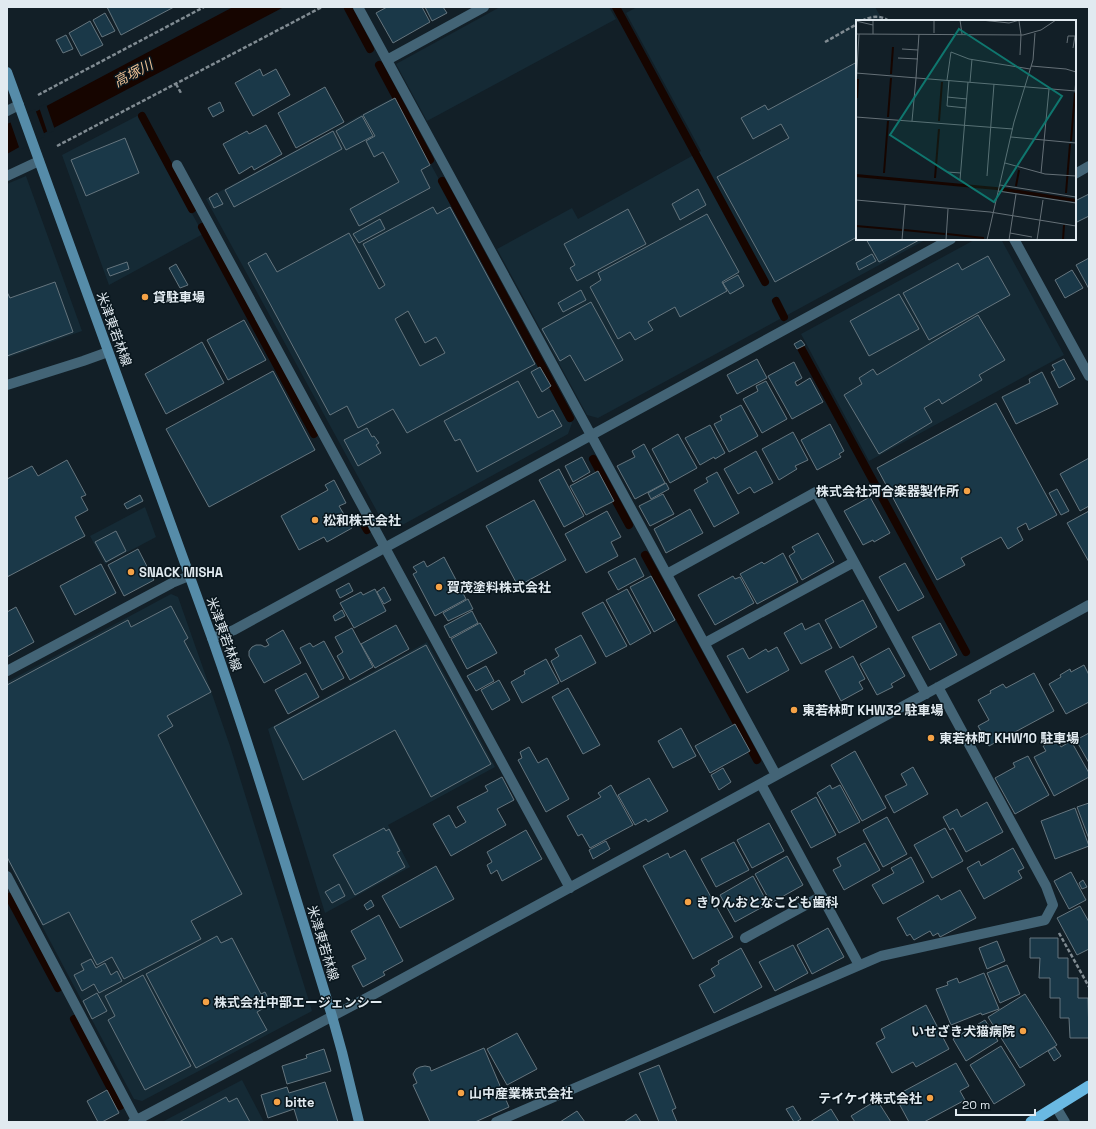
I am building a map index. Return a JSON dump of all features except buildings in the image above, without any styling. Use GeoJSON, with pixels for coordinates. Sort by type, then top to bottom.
{"type":"FeatureCollection","features":[{"type":"Feature","properties":{"kind":"highway"},"geometry":{"type":"LineString","coordinates":[[1031,1122],[1089,1086]]}},
{"type":"Feature","properties":{"kind":"main road","name":"米津東若林線"},"geometry":{"type":"LineString","coordinates":[[7,72],[212,638],[259,780],[332,1016],[359,1122]]}},
{"type":"Feature","properties":{"kind":"street"},"geometry":{"type":"LineString","coordinates":[[358,7],[776,775]]}},
{"type":"Feature","properties":{"kind":"street"},"geometry":{"type":"LineString","coordinates":[[387,60],[484,7]]}},
{"type":"Feature","properties":{"kind":"street"},"geometry":{"type":"LineString","coordinates":[[7,111],[20,108]]}},
{"type":"Feature","properties":{"kind":"street"},"geometry":{"type":"LineString","coordinates":[[7,176],[38,156]]}},
{"type":"Feature","properties":{"kind":"street"},"geometry":{"type":"LineString","coordinates":[[178,165],[570,888]]}},
{"type":"Feature","properties":{"kind":"street"},"geometry":{"type":"LineString","coordinates":[[1076,173],[1089,166]]}},
{"type":"Feature","properties":{"kind":"street"},"geometry":{"type":"LineString","coordinates":[[212,638],[234,630],[949,240]]}},
{"type":"Feature","properties":{"kind":"street"},"geometry":{"type":"LineString","coordinates":[[1015,240],[1089,376]]}},
{"type":"Feature","properties":{"kind":"street"},"geometry":{"type":"LineString","coordinates":[[7,385],[108,352]]}},
{"type":"Feature","properties":{"kind":"street"},"geometry":{"type":"LineString","coordinates":[[666,574],[816,492],[926,694]]}},
{"type":"Feature","properties":{"kind":"street"},"geometry":{"type":"LineString","coordinates":[[705,644],[854,562]]}},
{"type":"Feature","properties":{"kind":"street"},"geometry":{"type":"LineString","coordinates":[[7,671],[172,583],[189,576]]}},
{"type":"Feature","properties":{"kind":"street"},"geometry":{"type":"LineString","coordinates":[[7,876],[134,1121],[570,888],[1089,605]]}},
{"type":"Feature","properties":{"kind":"street"},"geometry":{"type":"LineString","coordinates":[[496,1122],[881,956],[1045,920],[1053,904],[1046,886],[938,687]]}},
{"type":"Feature","properties":{"kind":"street"},"geometry":{"type":"LineString","coordinates":[[761,784],[859,965]]}},
{"type":"Feature","properties":{"kind":"street"},"geometry":{"type":"LineString","coordinates":[[745,938],[822,896]]}},
{"type":"Feature","properties":{"kind":"street"},"geometry":{"type":"LineString","coordinates":[[1056,1107],[1065,1122]]}},
{"type":"Feature","properties":{"kind":"path"},"geometry":{"type":"LineString","coordinates":[[38,95],[204,7]]}},
{"type":"Feature","properties":{"kind":"path"},"geometry":{"type":"LineString","coordinates":[[57,146],[322,7]]}},
{"type":"Feature","properties":{"kind":"path"},"geometry":{"type":"LineString","coordinates":[[865,20],[876,16],[887,20]]}},
{"type":"Feature","properties":{"kind":"path"},"geometry":{"type":"LineString","coordinates":[[825,42],[856,25]]}},
{"type":"Feature","properties":{"kind":"path"},"geometry":{"type":"LineString","coordinates":[[176,84],[181,93]]}},
{"type":"Feature","properties":{"kind":"path"},"geometry":{"type":"LineString","coordinates":[[1047,917],[1057,929],[1089,987]]}},
{"type":"Feature","properties":{"kind":"shaded area"},"geometry":{"type":"Polygon","coordinates":[[[500,7],[609,7],[616,19],[427,121],[396,64],[500,7]]]}},
{"type":"Feature","properties":{"kind":"shaded area"},"geometry":{"type":"Polygon","coordinates":[[[637,7],[875,7],[882,20],[856,20],[856,240],[925,240],[598,418],[587,415],[497,249],[572,208],[578,219],[701,151],[626,13],[637,7]]]}},
{"type":"Feature","properties":{"kind":"shaded area","name":"松和株式会社"},"geometry":{"type":"Polygon","coordinates":[[[394,97],[572,423],[568,434],[395,529],[385,526],[206,199],[394,97]]]}},
{"type":"Feature","properties":{"kind":"shaded area"},"geometry":{"type":"Polygon","coordinates":[[[139,115],[203,234],[109,285],[62,155],[139,115]]]}},
{"type":"Feature","properties":{"kind":"shaded area"},"geometry":{"type":"Polygon","coordinates":[[[26,176],[82,331],[7,358],[7,184],[26,176]]]}},
{"type":"Feature","properties":{"kind":"shaded area"},"geometry":{"type":"Polygon","coordinates":[[[974,240],[1002,240],[1064,355],[869,461],[801,334],[974,240]]]}},
{"type":"Feature","properties":{"kind":"shaded area"},"geometry":{"type":"Polygon","coordinates":[[[145,507],[156,537],[105,564],[90,536],[145,507]]]}},
{"type":"Feature","properties":{"kind":"shaded area"},"geometry":{"type":"Polygon","coordinates":[[[171,594],[178,597],[230,746],[312,1011],[142,1101],[134,1099],[7,860],[7,682],[171,594]]]}},
{"type":"Feature","properties":{"kind":"shaded area"},"geometry":{"type":"Polygon","coordinates":[[[427,642],[495,767],[388,825],[410,867],[325,913],[268,729],[427,642]]]}},
{"type":"Feature","properties":{"kind":"shaded area"},"geometry":{"type":"Polygon","coordinates":[[[242,1080],[264,1122],[162,1122],[242,1080]]]}},
{"type":"Feature","properties":{"kind":"water","name":"高塚川"},"geometry":{"type":"Polygon","coordinates":[[[233,7],[284,7],[7,154],[7,124],[37,111],[233,7]]]}},
{"type":"Feature","properties":{"kind":"pier"},"geometry":{"type":"Polygon","coordinates":[[[46,104],[55,130],[48,134],[39,107],[46,104]]]}},
{"type":"Feature","properties":{"kind":"pier"},"geometry":{"type":"Polygon","coordinates":[[[35,109],[45,136],[20,150],[10,121],[35,109]]]}},
{"type":"Feature","properties":{"kind":"waterway"},"geometry":{"type":"LineString","coordinates":[[616,7],[765,282]]}},
{"type":"Feature","properties":{"kind":"waterway"},"geometry":{"type":"LineString","coordinates":[[348,8],[370,49]]}},
{"type":"Feature","properties":{"kind":"waterway"},"geometry":{"type":"LineString","coordinates":[[379,65],[430,160]]}},
{"type":"Feature","properties":{"kind":"waterway"},"geometry":{"type":"LineString","coordinates":[[142,116],[192,209]]}},
{"type":"Feature","properties":{"kind":"waterway"},"geometry":{"type":"LineString","coordinates":[[442,181],[570,418]]}},
{"type":"Feature","properties":{"kind":"waterway"},"geometry":{"type":"LineString","coordinates":[[202,227],[314,434]]}},
{"type":"Feature","properties":{"kind":"waterway"},"geometry":{"type":"LineString","coordinates":[[776,301],[784,317]]}},
{"type":"Feature","properties":{"kind":"waterway"},"geometry":{"type":"LineString","coordinates":[[801,348],[966,652]]}},
{"type":"Feature","properties":{"kind":"waterway"},"geometry":{"type":"LineString","coordinates":[[593,459],[629,525]]}},
{"type":"Feature","properties":{"kind":"waterway"},"geometry":{"type":"LineString","coordinates":[[360,518],[367,530]]}},
{"type":"Feature","properties":{"kind":"waterway"},"geometry":{"type":"LineString","coordinates":[[645,555],[757,760]]}},
{"type":"Feature","properties":{"kind":"waterway"},"geometry":{"type":"LineString","coordinates":[[9,897],[58,988]]}},
{"type":"Feature","properties":{"kind":"waterway"},"geometry":{"type":"LineString","coordinates":[[74,1019],[120,1106]]}},
{"type":"Feature","properties":{"kind":"place","name":"貸駐車場"},"geometry":{"type":"Point","coordinates":[145,297]}},
{"type":"Feature","properties":{"kind":"place","name":"株式会社河合楽器製作所"},"geometry":{"type":"Point","coordinates":[967,491]}},
{"type":"Feature","properties":{"kind":"place","name":"松和株式会社"},"geometry":{"type":"Point","coordinates":[315,520]}},
{"type":"Feature","properties":{"kind":"place","name":"SNACK MISHA"},"geometry":{"type":"Point","coordinates":[131,572]}},
{"type":"Feature","properties":{"kind":"place","name":"賀茂塗料株式会社"},"geometry":{"type":"Point","coordinates":[439,587]}},
{"type":"Feature","properties":{"kind":"place","name":"東若林町 KHW32 駐車場"},"geometry":{"type":"Point","coordinates":[794,710]}},
{"type":"Feature","properties":{"kind":"place","name":"東若林町 KHW10 駐車場"},"geometry":{"type":"Point","coordinates":[931,738]}},
{"type":"Feature","properties":{"kind":"place","name":"きりんおとなこども歯科"},"geometry":{"type":"Point","coordinates":[688,902]}},
{"type":"Feature","properties":{"kind":"place","name":"株式会社中部エージェンシー"},"geometry":{"type":"Point","coordinates":[206,1002]}},
{"type":"Feature","properties":{"kind":"place","name":"いせざき犬猫病院"},"geometry":{"type":"Point","coordinates":[1023,1031]}},
{"type":"Feature","properties":{"kind":"place","name":"山中産業株式会社"},"geometry":{"type":"Point","coordinates":[461,1093]}},
{"type":"Feature","properties":{"kind":"place","name":"テイケイ株式会社"},"geometry":{"type":"Point","coordinates":[930,1098]}},
{"type":"Feature","properties":{"kind":"place","name":"bitte"},"geometry":{"type":"Point","coordinates":[277,1102]}}]}
